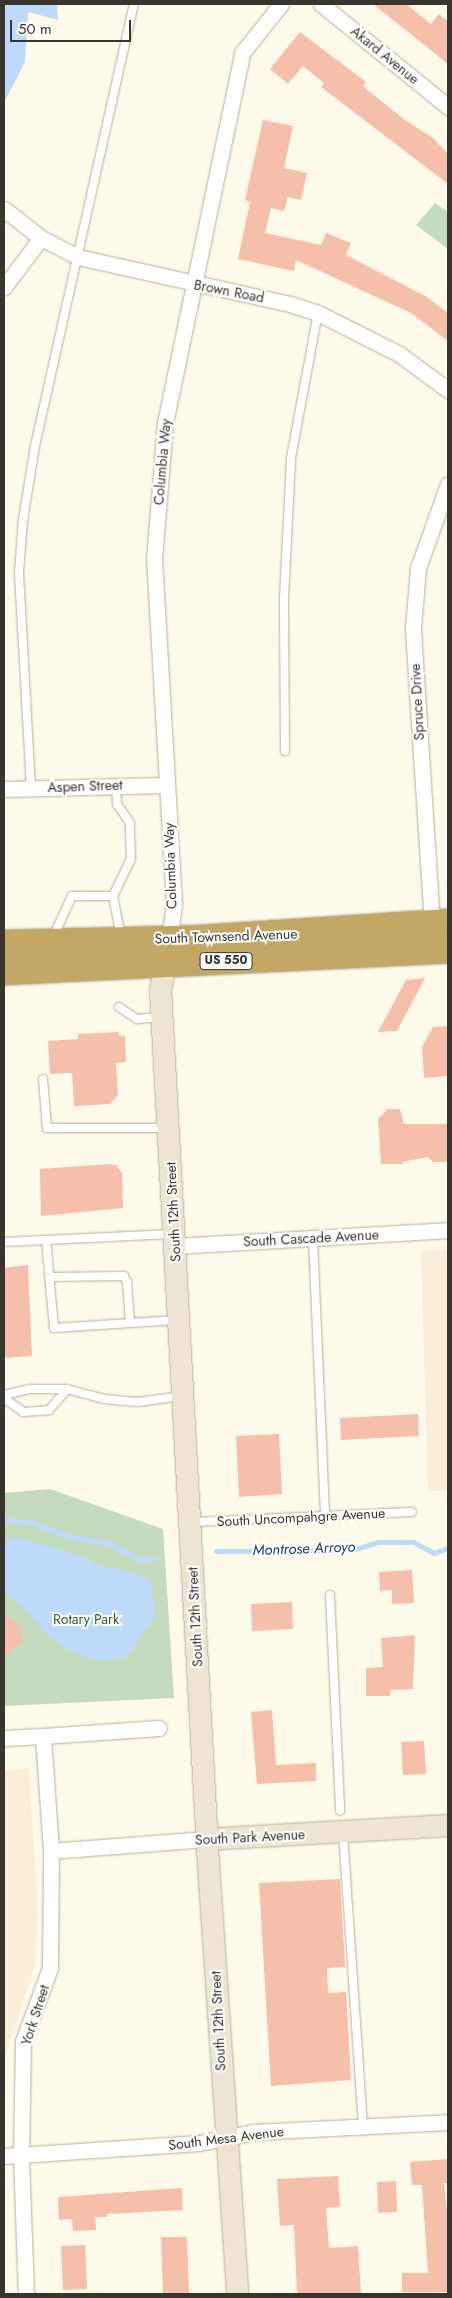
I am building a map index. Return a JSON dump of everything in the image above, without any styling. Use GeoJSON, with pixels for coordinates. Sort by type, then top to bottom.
{"type":"FeatureCollection","features":[{"type":"Feature","properties":{"kind":"highway","name":"South Townsend Avenue"},"geometry":{"type":"LineString","coordinates":[[4,971],[440,924]]}},
{"type":"Feature","properties":{"kind":"highway","name":"South Townsend Avenue"},"geometry":{"type":"LineString","coordinates":[[4,944],[122,940],[167,952],[448,949]]}},
{"type":"Feature","properties":{"kind":"street","name":"Columbia Way"},"geometry":{"type":"LineString","coordinates":[[167,952],[174,904],[154,560],[165,424],[192,284],[242,53],[281,4]]}},
{"type":"Feature","properties":{"kind":"street","name":"Akard Avenue"},"geometry":{"type":"LineString","coordinates":[[322,4],[448,107]]}},
{"type":"Feature","properties":{"kind":"street","name":"Brown Road"},"geometry":{"type":"LineString","coordinates":[[4,209],[41,238],[78,257],[192,284],[290,304],[318,313],[399,354],[448,390]]}},
{"type":"Feature","properties":{"kind":"street"},"geometry":{"type":"LineString","coordinates":[[4,287],[41,238]]}},
{"type":"Feature","properties":{"kind":"street","name":"Spruce Drive"},"geometry":{"type":"LineString","coordinates":[[440,924],[413,628],[418,568],[448,484]]}},
{"type":"Feature","properties":{"kind":"street","name":"Aspen Street"},"geometry":{"type":"LineString","coordinates":[[4,789],[166,785]]}},
{"type":"Feature","properties":{"kind":"street","name":"South 12th Street"},"geometry":{"type":"LineString","coordinates":[[167,952],[160,983],[161,1017],[206,1840],[237,2294]]}},
{"type":"Feature","properties":{"kind":"street","name":"South Cascade Avenue"},"geometry":{"type":"LineString","coordinates":[[174,1240],[313,1239],[448,1230]]}},
{"type":"Feature","properties":{"kind":"street"},"geometry":{"type":"LineString","coordinates":[[4,1738],[158,1728]]}},
{"type":"Feature","properties":{"kind":"street","name":"York Street"},"geometry":{"type":"LineString","coordinates":[[26,2294],[21,2155],[23,2041],[50,1968],[51,1851],[43,1736]]}},
{"type":"Feature","properties":{"kind":"street","name":"South Park Avenue"},"geometry":{"type":"LineString","coordinates":[[51,1851],[206,1840],[341,1821],[448,1825]]}},
{"type":"Feature","properties":{"kind":"street","name":"South Mesa Avenue"},"geometry":{"type":"LineString","coordinates":[[4,2156],[199,2143],[253,2132],[448,2122]]}},
{"type":"Feature","properties":{"kind":"lane"},"geometry":{"type":"LineString","coordinates":[[31,788],[19,572],[23,520],[35,446],[134,4]]}},
{"type":"Feature","properties":{"kind":"lane"},"geometry":{"type":"LineString","coordinates":[[285,751],[284,598],[291,458],[318,313]]}},
{"type":"Feature","properties":{"kind":"lane"},"geometry":{"type":"LineString","coordinates":[[116,785],[117,804],[130,822],[130,859],[113,896],[122,940]]}},
{"type":"Feature","properties":{"kind":"lane"},"geometry":{"type":"LineString","coordinates":[[51,942],[72,896],[113,896]]}},
{"type":"Feature","properties":{"kind":"lane"},"geometry":{"type":"LineString","coordinates":[[120,1007],[137,1019],[161,1017]]}},
{"type":"Feature","properties":{"kind":"lane"},"geometry":{"type":"LineString","coordinates":[[43,1079],[47,1128],[168,1128]]}},
{"type":"Feature","properties":{"kind":"lane"},"geometry":{"type":"LineString","coordinates":[[313,1239],[325,1518]]}},
{"type":"Feature","properties":{"kind":"lane"},"geometry":{"type":"LineString","coordinates":[[4,1242],[46,1240],[174,1240]]}},
{"type":"Feature","properties":{"kind":"lane"},"geometry":{"type":"LineString","coordinates":[[46,1240],[54,1328],[179,1319]]}},
{"type":"Feature","properties":{"kind":"lane"},"geometry":{"type":"LineString","coordinates":[[50,1277],[124,1276],[130,1322]]}},
{"type":"Feature","properties":{"kind":"lane"},"geometry":{"type":"LineString","coordinates":[[4,1396],[30,1389],[67,1389],[104,1399],[138,1402],[183,1396]]}},
{"type":"Feature","properties":{"kind":"lane"},"geometry":{"type":"LineString","coordinates":[[4,1396],[24,1412],[49,1410],[67,1389]]}},
{"type":"Feature","properties":{"kind":"lane","name":"South Uncompahgre Avenue"},"geometry":{"type":"LineString","coordinates":[[190,1522],[325,1518],[412,1512]]}},
{"type":"Feature","properties":{"kind":"lane"},"geometry":{"type":"LineString","coordinates":[[330,1595],[341,1821],[363,2126]]}},
{"type":"Feature","properties":{"kind":"shaded area"},"geometry":{"type":"Polygon","coordinates":[[[448,1249],[448,1501],[447,1491],[428,1491],[421,1251],[448,1249]]]}},
{"type":"Feature","properties":{"kind":"shaded area"},"geometry":{"type":"Polygon","coordinates":[[[29,1768],[37,1901],[36,1961],[5,2057],[4,2136],[4,1770],[29,1768]]]}},
{"type":"Feature","properties":{"kind":"green space"},"geometry":{"type":"Polygon","coordinates":[[[435,203],[448,212],[448,249],[416,225],[435,203]]]}},
{"type":"Feature","properties":{"kind":"green space","name":"Rotary Park"},"geometry":{"type":"Polygon","coordinates":[[[50,1489],[163,1529],[174,1698],[4,1706],[4,1493],[50,1489]]]}},
{"type":"Feature","properties":{"kind":"water"},"geometry":{"type":"Polygon","coordinates":[[[4,4],[57,4],[58,20],[28,12],[25,62],[4,103],[4,4]]]}},
{"type":"Feature","properties":{"kind":"water"},"geometry":{"type":"Polygon","coordinates":[[[16,1537],[85,1558],[97,1565],[139,1574],[151,1583],[155,1616],[127,1657],[98,1661],[72,1652],[48,1636],[27,1611],[4,1593],[4,1543],[16,1537]]]}},
{"type":"Feature","properties":{"kind":"building"},"geometry":{"type":"Polygon","coordinates":[[[373,4],[406,4],[431,24],[439,14],[448,21],[448,64],[373,4]]]}},
{"type":"Feature","properties":{"kind":"building"},"geometry":{"type":"Polygon","coordinates":[[[300,32],[366,82],[363,86],[405,120],[433,138],[448,154],[448,184],[321,87],[324,83],[303,66],[288,84],[270,69],[300,32]]]}},
{"type":"Feature","properties":{"kind":"building"},"geometry":{"type":"Polygon","coordinates":[[[263,120],[293,126],[284,168],[307,173],[301,200],[288,197],[284,211],[271,208],[265,233],[321,245],[326,233],[351,243],[346,255],[427,297],[448,313],[448,341],[411,313],[296,260],[294,271],[238,259],[250,202],[245,200],[263,120]]]}},
{"type":"Feature","properties":{"kind":"building"},"geometry":{"type":"Polygon","coordinates":[[[425,978],[397,1031],[378,1032],[406,980],[425,978]]]}},
{"type":"Feature","properties":{"kind":"building"},"geometry":{"type":"Polygon","coordinates":[[[448,1026],[448,1076],[424,1078],[422,1047],[433,1027],[448,1026]]]}},
{"type":"Feature","properties":{"kind":"building"},"geometry":{"type":"Polygon","coordinates":[[[119,1032],[119,1036],[125,1036],[126,1062],[116,1063],[118,1095],[110,1104],[74,1106],[72,1073],[50,1074],[48,1041],[78,1039],[78,1034],[119,1032]]]}},
{"type":"Feature","properties":{"kind":"building"},"geometry":{"type":"Polygon","coordinates":[[[388,1109],[400,1109],[404,1124],[448,1124],[448,1162],[433,1162],[428,1157],[402,1162],[403,1164],[381,1164],[378,1119],[388,1109]]]}},
{"type":"Feature","properties":{"kind":"building"},"geometry":{"type":"Polygon","coordinates":[[[116,1165],[122,1173],[123,1208],[41,1216],[40,1169],[116,1165]]]}},
{"type":"Feature","properties":{"kind":"building"},"geometry":{"type":"Polygon","coordinates":[[[28,1265],[32,1356],[4,1358],[4,1268],[28,1265]]]}},
{"type":"Feature","properties":{"kind":"building"},"geometry":{"type":"Polygon","coordinates":[[[418,1414],[419,1436],[341,1440],[340,1418],[418,1414]]]}},
{"type":"Feature","properties":{"kind":"building"},"geometry":{"type":"Polygon","coordinates":[[[279,1434],[282,1494],[239,1497],[236,1436],[279,1434]]]}},
{"type":"Feature","properties":{"kind":"building"},"geometry":{"type":"Polygon","coordinates":[[[412,1570],[414,1603],[392,1604],[392,1590],[380,1591],[379,1572],[412,1570]]]}},
{"type":"Feature","properties":{"kind":"building"},"geometry":{"type":"Polygon","coordinates":[[[292,1602],[293,1629],[252,1631],[251,1604],[292,1602]]]}},
{"type":"Feature","properties":{"kind":"building"},"geometry":{"type":"Polygon","coordinates":[[[4,1614],[20,1625],[22,1643],[4,1656],[4,1614]]]}},
{"type":"Feature","properties":{"kind":"building"},"geometry":{"type":"Polygon","coordinates":[[[415,1635],[413,1689],[390,1690],[390,1696],[366,1696],[366,1668],[383,1667],[381,1638],[415,1635]]]}},
{"type":"Feature","properties":{"kind":"building"},"geometry":{"type":"Polygon","coordinates":[[[272,1710],[276,1765],[316,1763],[316,1781],[257,1784],[251,1712],[272,1710]]]}},
{"type":"Feature","properties":{"kind":"building"},"geometry":{"type":"Polygon","coordinates":[[[424,1741],[426,1774],[403,1775],[401,1742],[424,1741]]]}},
{"type":"Feature","properties":{"kind":"building"},"geometry":{"type":"Polygon","coordinates":[[[340,1879],[345,1967],[327,1968],[328,1993],[346,1992],[351,2080],[271,2086],[259,1883],[340,1879]]]}},
{"type":"Feature","properties":{"kind":"building"},"geometry":{"type":"Polygon","coordinates":[[[448,2159],[448,2183],[444,2183],[448,2218],[448,2292],[402,2292],[402,2273],[428,2273],[422,2185],[412,2185],[410,2162],[448,2159]]]}},
{"type":"Feature","properties":{"kind":"building"},"geometry":{"type":"Polygon","coordinates":[[[338,2176],[340,2207],[326,2208],[329,2248],[358,2246],[361,2294],[297,2294],[294,2225],[280,2226],[277,2179],[338,2176]]]}},
{"type":"Feature","properties":{"kind":"building"},"geometry":{"type":"Polygon","coordinates":[[[396,2181],[397,2212],[378,2213],[377,2182],[396,2181]]]}},
{"type":"Feature","properties":{"kind":"building"},"geometry":{"type":"Polygon","coordinates":[[[182,2188],[183,2210],[107,2214],[107,2217],[95,2217],[96,2230],[73,2231],[72,2219],[59,2220],[58,2197],[182,2188]]]}},
{"type":"Feature","properties":{"kind":"building"},"geometry":{"type":"Polygon","coordinates":[[[161,2237],[187,2237],[189,2294],[163,2294],[161,2237]]]}},
{"type":"Feature","properties":{"kind":"building"},"geometry":{"type":"Polygon","coordinates":[[[85,2245],[87,2289],[63,2290],[61,2246],[85,2245]]]}},
{"type":"Feature","properties":{"kind":"waterway","name":"Montrose Arroyo"},"geometry":{"type":"LineString","coordinates":[[4,1520],[33,1523],[69,1537],[109,1543],[139,1560],[156,1558]]}},
{"type":"Feature","properties":{"kind":"waterway","name":"Montrose Arroyo"},"geometry":{"type":"LineString","coordinates":[[216,1551],[352,1550],[378,1542],[413,1542],[434,1553],[448,1548]]}}]}
